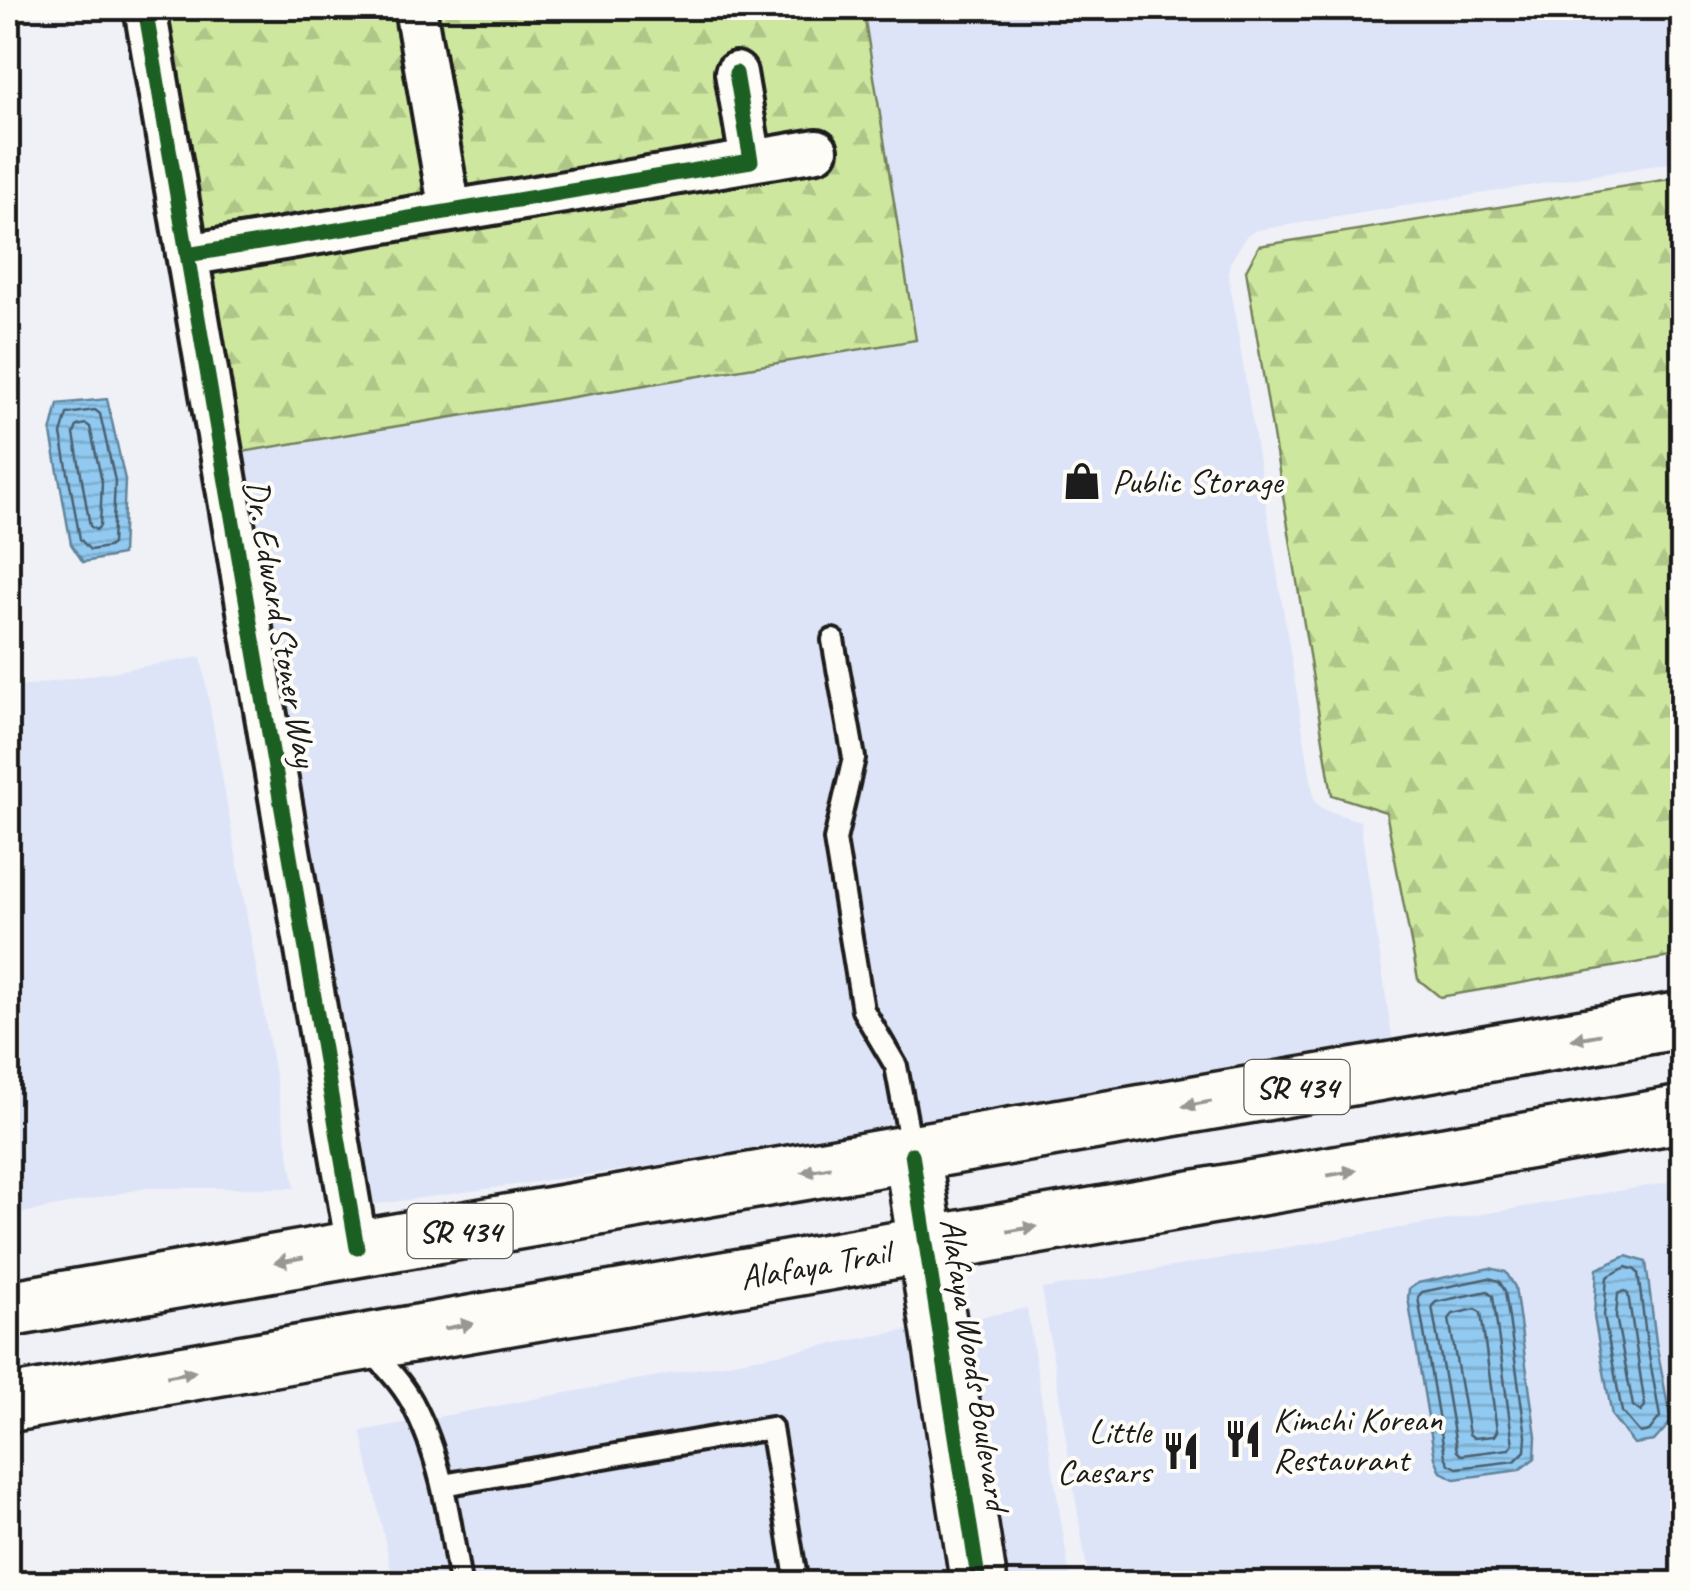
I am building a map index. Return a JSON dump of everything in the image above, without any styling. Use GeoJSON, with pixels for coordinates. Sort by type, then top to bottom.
{"type":"FeatureCollection","features":[{"type":"Feature","properties":{"kind":"main road","name":"SR 434"},"geometry":{"type":"LineString","coordinates":[[8,1309],[1682,1020]]}},
{"type":"Feature","properties":{"kind":"main road","name":"Alafaya Trail"},"geometry":{"type":"LineString","coordinates":[[8,1404],[926,1245],[1682,1120]]}},
{"type":"Feature","properties":{"kind":"main road","name":"Alafaya Woods Boulevard"},"geometry":{"type":"LineString","coordinates":[[912,1154],[979,1584]]}},
{"type":"Feature","properties":{"kind":"street","name":"Dr. Edward Stoner Way"},"geometry":{"type":"LineString","coordinates":[[145,8],[357,1248]]}},
{"type":"Feature","properties":{"kind":"street"},"geometry":{"type":"LineString","coordinates":[[415,8],[450,211]]}},
{"type":"Feature","properties":{"kind":"street"},"geometry":{"type":"LineString","coordinates":[[736,73],[751,161]]}},
{"type":"Feature","properties":{"kind":"street"},"geometry":{"type":"LineString","coordinates":[[187,256],[817,150]]}},
{"type":"Feature","properties":{"kind":"lane"},"geometry":{"type":"LineString","coordinates":[[833,640],[854,758],[835,840],[864,1010],[896,1066],[912,1154]]}},
{"type":"Feature","properties":{"kind":"lane"},"geometry":{"type":"LineString","coordinates":[[362,1342],[412,1400],[429,1441],[443,1485],[460,1584]]}},
{"type":"Feature","properties":{"kind":"lane"},"geometry":{"type":"LineString","coordinates":[[443,1485],[771,1428],[797,1584]]}},
{"type":"Feature","properties":{"kind":"shaded area"},"geometry":{"type":"Polygon","coordinates":[[[863,8],[1682,8],[1682,161],[1257,230],[1247,235],[1230,263],[1228,273],[1314,798],[1325,810],[1360,821],[1394,1051],[1075,1107],[371,1205],[242,452],[916,340],[863,8]]]}},
{"type":"Feature","properties":{"kind":"shaded area"},"geometry":{"type":"Polygon","coordinates":[[[201,657],[295,1188],[146,1188],[8,1216],[8,689],[201,657]]]}},
{"type":"Feature","properties":{"kind":"shaded area"},"geometry":{"type":"Polygon","coordinates":[[[1682,1180],[1682,1583],[1089,1583],[1042,1289],[1682,1180]]]}},
{"type":"Feature","properties":{"kind":"shaded area"},"geometry":{"type":"Polygon","coordinates":[[[1027,1308],[1071,1583],[1000,1583],[959,1321],[1027,1308]]]}},
{"type":"Feature","properties":{"kind":"shaded area"},"geometry":{"type":"Polygon","coordinates":[[[918,1328],[957,1583],[394,1583],[361,1431],[918,1328]]]}},
{"type":"Feature","properties":{"kind":"green space"},"geometry":{"type":"Polygon","coordinates":[[[167,8],[863,8],[916,340],[242,452],[167,8]]]}},
{"type":"Feature","properties":{"kind":"green space"},"geometry":{"type":"Polygon","coordinates":[[[1682,177],[1682,955],[1440,997],[1418,979],[1386,812],[1332,795],[1246,270],[1259,246],[1682,177]]]}},
{"type":"Feature","properties":{"kind":"water"},"geometry":{"type":"Polygon","coordinates":[[[107,399],[125,480],[122,555],[83,562],[71,544],[51,433],[58,404],[107,399]]]}},
{"type":"Feature","properties":{"kind":"water"},"geometry":{"type":"Polygon","coordinates":[[[1626,1256],[1646,1262],[1671,1422],[1654,1441],[1634,1444],[1612,1416],[1594,1317],[1597,1269],[1626,1256]]]}},
{"type":"Feature","properties":{"kind":"water"},"geometry":{"type":"Polygon","coordinates":[[[1490,1268],[1506,1272],[1515,1287],[1536,1436],[1535,1458],[1519,1470],[1455,1479],[1441,1472],[1435,1458],[1409,1289],[1418,1283],[1490,1268]]]}},
{"type":"Feature","properties":{"kind":"cycle path"},"geometry":{"type":"LineString","coordinates":[[145,8],[357,1248]]}},
{"type":"Feature","properties":{"kind":"cycle path"},"geometry":{"type":"LineString","coordinates":[[187,255],[751,161],[736,73]]}},
{"type":"Feature","properties":{"kind":"cycle path"},"geometry":{"type":"LineString","coordinates":[[912,1154],[979,1584]]}},
{"type":"Feature","properties":{"kind":"place","name":"Public Storage"},"geometry":{"type":"Point","coordinates":[1082,481]}},
{"type":"Feature","properties":{"kind":"place","name":"Kimchi Korean Restaurant"},"geometry":{"type":"Point","coordinates":[1243,1439]}},
{"type":"Feature","properties":{"kind":"place","name":"Little Caesars"},"geometry":{"type":"Point","coordinates":[1181,1451]}}]}
